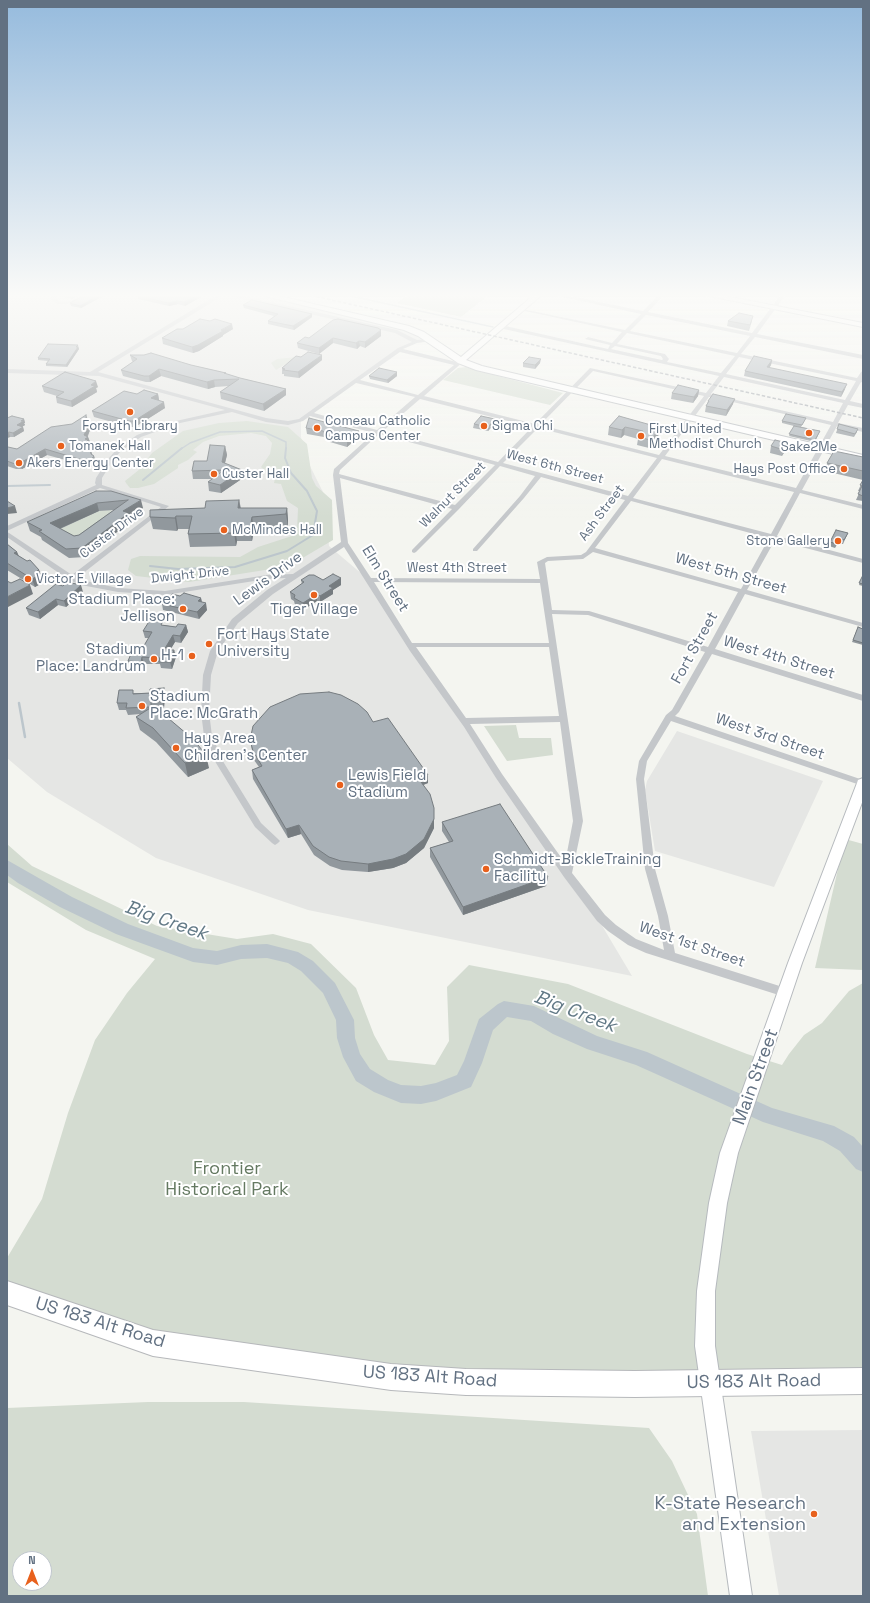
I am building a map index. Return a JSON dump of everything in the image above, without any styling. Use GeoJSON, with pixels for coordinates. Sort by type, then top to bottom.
{"type":"FeatureCollection","features":[{"type":"Feature","properties":{"kind":"highway","name":"US 183 Alt Road"},"geometry":{"type":"LineString","coordinates":[[7,1293],[153,1343],[373,1375],[466,1382],[634,1384],[863,1381]]}},
{"type":"Feature","properties":{"kind":"street"},"geometry":{"type":"LineString","coordinates":[[91,374],[101,368]]}},
{"type":"Feature","properties":{"kind":"street"},"geometry":{"type":"LineString","coordinates":[[7,371],[104,375],[231,411],[266,420],[288,423],[301,420],[374,368]]}},
{"type":"Feature","properties":{"kind":"street"},"geometry":{"type":"LineString","coordinates":[[454,368],[342,464],[337,469],[336,475],[457,508]]}},
{"type":"Feature","properties":{"kind":"street"},"geometry":{"type":"LineString","coordinates":[[478,368],[863,458]]}},
{"type":"Feature","properties":{"kind":"street"},"geometry":{"type":"LineString","coordinates":[[689,368],[863,406]]}},
{"type":"Feature","properties":{"kind":"street","name":"Ash Street"},"geometry":{"type":"LineString","coordinates":[[568,874],[578,821],[552,645],[542,560],[583,557],[591,549],[706,395],[728,368]]}},
{"type":"Feature","properties":{"kind":"street"},"geometry":{"type":"LineString","coordinates":[[799,368],[861,381]]}},
{"type":"Feature","properties":{"kind":"street","name":"Walnut Street"},"geometry":{"type":"LineString","coordinates":[[414,551],[592,369],[706,395]]}},
{"type":"Feature","properties":{"kind":"street","name":"Fort Street"},"geometry":{"type":"LineString","coordinates":[[670,956],[663,916],[650,870],[640,779],[643,761],[669,717],[675,712],[710,651],[797,490],[842,413],[846,402],[861,381],[863,373]]}},
{"type":"Feature","properties":{"kind":"street"},"geometry":{"type":"LineString","coordinates":[[356,381],[863,507]]}},
{"type":"Feature","properties":{"kind":"street"},"geometry":{"type":"LineString","coordinates":[[706,395],[863,430]]}},
{"type":"Feature","properties":{"kind":"street"},"geometry":{"type":"LineString","coordinates":[[7,529],[100,486],[99,478],[111,459],[128,442],[139,436],[178,422],[231,411]]}},
{"type":"Feature","properties":{"kind":"street","name":"West 6th Street"},"geometry":{"type":"LineString","coordinates":[[310,414],[863,561]]}},
{"type":"Feature","properties":{"kind":"street","name":"Elm Street"},"geometry":{"type":"LineString","coordinates":[[336,475],[346,543],[411,646],[464,721],[499,776],[597,913]]}},
{"type":"Feature","properties":{"kind":"street"},"geometry":{"type":"LineString","coordinates":[[475,550],[522,497],[539,475]]}},
{"type":"Feature","properties":{"kind":"street","name":"Custer Drive"},"geometry":{"type":"LineString","coordinates":[[72,578],[166,506],[100,486]]}},
{"type":"Feature","properties":{"kind":"street","name":"Dwight Drive"},"geometry":{"type":"LineString","coordinates":[[7,534],[72,578],[84,583],[118,590],[165,593],[267,577],[294,576]]}},
{"type":"Feature","properties":{"kind":"street","name":"Lewis Drive"},"geometry":{"type":"LineString","coordinates":[[276,841],[258,825],[220,764],[208,736],[205,712],[207,677],[214,651],[235,621],[251,607],[294,576],[346,543]]}},
{"type":"Feature","properties":{"kind":"street","name":"West 5th Street"},"geometry":{"type":"LineString","coordinates":[[591,549],[863,625]]}},
{"type":"Feature","properties":{"kind":"street","name":"West 4th Street"},"geometry":{"type":"LineString","coordinates":[[369,580],[544,581]]}},
{"type":"Feature","properties":{"kind":"street","name":"West 4th Street"},"geometry":{"type":"LineString","coordinates":[[548,612],[589,613],[863,698]]}},
{"type":"Feature","properties":{"kind":"street"},"geometry":{"type":"LineString","coordinates":[[411,646],[552,645]]}},
{"type":"Feature","properties":{"kind":"street","name":"West 3rd Street"},"geometry":{"type":"LineString","coordinates":[[669,717],[863,783]]}},
{"type":"Feature","properties":{"kind":"street"},"geometry":{"type":"LineString","coordinates":[[464,721],[563,719]]}},
{"type":"Feature","properties":{"kind":"street","name":"Main Street"},"geometry":{"type":"LineString","coordinates":[[741,1596],[708,1382],[704,1322],[706,1291],[718,1204],[729,1153],[785,992],[863,783]]}},
{"type":"Feature","properties":{"kind":"street","name":"West 1st Street"},"geometry":{"type":"LineString","coordinates":[[597,913],[612,928],[632,942],[650,950],[785,992]]}},
{"type":"Feature","properties":{"kind":"shaded area","name":"Fort Hays State University"},"geometry":{"type":"Polygon","coordinates":[[[7,368],[374,368],[301,420],[301,437],[308,462],[325,496],[329,546],[369,580],[451,708],[521,811],[585,897],[632,976],[308,910],[156,858],[47,792],[7,758],[7,368]]]}},
{"type":"Feature","properties":{"kind":"shaded area"},"geometry":{"type":"Polygon","coordinates":[[[677,731],[823,781],[774,887],[655,851],[645,790],[647,781],[677,731]]]}},
{"type":"Feature","properties":{"kind":"shaded area","name":"K-State Research and Extension"},"geometry":{"type":"Polygon","coordinates":[[[863,1430],[863,1596],[779,1596],[751,1431],[863,1430]]]}},
{"type":"Feature","properties":{"kind":"green space"},"geometry":{"type":"Polygon","coordinates":[[[458,368],[469,368],[563,393],[550,405],[443,380],[458,368]]]}},
{"type":"Feature","properties":{"kind":"green space"},"geometry":{"type":"Polygon","coordinates":[[[247,421],[288,427],[307,444],[312,478],[316,486],[332,500],[333,540],[284,569],[265,570],[189,582],[136,576],[128,570],[131,559],[140,556],[240,557],[258,547],[292,536],[297,532],[298,508],[287,501],[281,484],[274,483],[275,478],[261,467],[270,454],[272,443],[266,436],[251,433],[219,436],[203,442],[193,450],[197,452],[188,460],[178,465],[178,468],[154,484],[138,488],[130,488],[125,481],[140,469],[152,453],[183,431],[219,423],[247,421]]]}},
{"type":"Feature","properties":{"kind":"green space"},"geometry":{"type":"Polygon","coordinates":[[[109,510],[122,513],[82,543],[53,532],[99,511],[109,510]]]}},
{"type":"Feature","properties":{"kind":"green space"},"geometry":{"type":"Polygon","coordinates":[[[516,725],[519,738],[551,738],[553,755],[507,761],[484,726],[516,725]]]}},
{"type":"Feature","properties":{"kind":"green space"},"geometry":{"type":"Polygon","coordinates":[[[845,839],[863,844],[863,970],[815,968],[845,839]]]}},
{"type":"Feature","properties":{"kind":"green space","name":"Frontier Historical Park"},"geometry":{"type":"Polygon","coordinates":[[[7,844],[32,866],[157,926],[237,939],[273,934],[311,944],[356,988],[374,1035],[388,1060],[435,1065],[449,1041],[447,987],[469,965],[568,984],[747,1054],[782,1065],[804,1035],[822,1023],[849,991],[863,983],[863,1381],[542,1382],[204,1351],[7,1293],[7,1258],[42,1199],[68,1113],[95,1040],[127,993],[155,959],[86,930],[7,882],[7,844]]]}},
{"type":"Feature","properties":{"kind":"green space"},"geometry":{"type":"Polygon","coordinates":[[[148,1402],[244,1402],[649,1428],[672,1461],[697,1514],[708,1596],[7,1596],[7,1408],[148,1402]]]}},
{"type":"Feature","properties":{"kind":"building"},"geometry":{"type":"Polygon","coordinates":[[[124,368],[203,368],[286,389],[263,404],[220,392],[239,379],[214,380],[207,382],[159,369],[149,376],[121,370],[124,368]]]}},
{"type":"Feature","properties":{"kind":"building"},"geometry":{"type":"Polygon","coordinates":[[[282,368],[304,368],[298,372],[283,370],[285,369],[282,368]]]}},
{"type":"Feature","properties":{"kind":"building"},"geometry":{"type":"Polygon","coordinates":[[[379,368],[397,372],[387,380],[369,376],[379,368]]]}},
{"type":"Feature","properties":{"kind":"building"},"geometry":{"type":"Polygon","coordinates":[[[747,368],[771,368],[847,384],[842,392],[745,371],[747,368]]]}},
{"type":"Feature","properties":{"kind":"building"},"geometry":{"type":"Polygon","coordinates":[[[65,372],[96,381],[91,385],[95,386],[71,401],[56,397],[64,392],[42,386],[65,372]]]}},
{"type":"Feature","properties":{"kind":"building"},"geometry":{"type":"Polygon","coordinates":[[[678,385],[699,390],[694,397],[672,393],[678,385]]]}},
{"type":"Feature","properties":{"kind":"building","name":"Forsyth Library"},"geometry":{"type":"Polygon","coordinates":[[[144,390],[158,394],[151,398],[164,402],[134,421],[92,411],[124,391],[137,394],[144,390]]]}},
{"type":"Feature","properties":{"kind":"building"},"geometry":{"type":"Polygon","coordinates":[[[713,394],[735,399],[727,410],[706,406],[713,394]]]}},
{"type":"Feature","properties":{"kind":"building"},"geometry":{"type":"Polygon","coordinates":[[[786,414],[806,418],[802,425],[782,421],[786,414]]]}},
{"type":"Feature","properties":{"kind":"building"},"geometry":{"type":"Polygon","coordinates":[[[86,415],[86,422],[89,425],[84,435],[88,437],[85,439],[88,440],[85,443],[89,444],[86,446],[90,448],[91,454],[94,456],[89,462],[45,449],[20,463],[15,464],[7,461],[7,447],[17,449],[51,427],[72,424],[86,415]]]}},
{"type":"Feature","properties":{"kind":"building"},"geometry":{"type":"Polygon","coordinates":[[[12,416],[24,419],[21,421],[24,421],[17,425],[23,427],[13,433],[7,433],[7,418],[12,416]]]}},
{"type":"Feature","properties":{"kind":"building"},"geometry":{"type":"Polygon","coordinates":[[[481,416],[495,419],[488,427],[474,424],[481,416]]]}},
{"type":"Feature","properties":{"kind":"building"},"geometry":{"type":"Polygon","coordinates":[[[619,416],[658,427],[657,428],[660,429],[650,440],[639,437],[643,431],[625,427],[622,430],[609,427],[619,416]]]}},
{"type":"Feature","properties":{"kind":"building"},"geometry":{"type":"Polygon","coordinates":[[[309,418],[359,431],[347,440],[330,436],[323,431],[306,428],[309,418]]]}},
{"type":"Feature","properties":{"kind":"building"},"geometry":{"type":"Polygon","coordinates":[[[839,424],[858,429],[855,434],[837,429],[839,424]]]}},
{"type":"Feature","properties":{"kind":"building"},"geometry":{"type":"Polygon","coordinates":[[[794,426],[820,431],[815,440],[789,434],[794,426]]]}},
{"type":"Feature","properties":{"kind":"building"},"geometry":{"type":"Polygon","coordinates":[[[775,440],[788,443],[784,450],[771,446],[775,440]]]}},
{"type":"Feature","properties":{"kind":"building"},"geometry":{"type":"Polygon","coordinates":[[[210,445],[225,446],[222,462],[242,470],[220,485],[208,482],[224,470],[192,471],[194,461],[207,461],[210,445]]]}},
{"type":"Feature","properties":{"kind":"building"},"geometry":{"type":"Polygon","coordinates":[[[834,451],[863,457],[863,471],[827,463],[834,451]]]}},
{"type":"Feature","properties":{"kind":"building"},"geometry":{"type":"Polygon","coordinates":[[[863,480],[863,496],[858,494],[863,480]]]}},
{"type":"Feature","properties":{"kind":"building"},"geometry":{"type":"Polygon","coordinates":[[[96,491],[111,491],[141,500],[123,511],[129,513],[82,548],[66,549],[39,531],[42,530],[27,522],[96,491]],[[128,500],[97,503],[50,523],[74,536],[79,535],[128,500]]]}},
{"type":"Feature","properties":{"kind":"building"},"geometry":{"type":"Polygon","coordinates":[[[239,500],[238,508],[287,508],[286,514],[252,517],[250,528],[235,528],[234,533],[188,534],[192,516],[176,516],[175,518],[150,517],[150,510],[205,508],[206,501],[239,500]]]}},
{"type":"Feature","properties":{"kind":"building"},"geometry":{"type":"Polygon","coordinates":[[[7,501],[15,506],[7,508],[7,501]]]}},
{"type":"Feature","properties":{"kind":"building"},"geometry":{"type":"Polygon","coordinates":[[[836,530],[848,533],[844,540],[839,538],[837,544],[830,542],[836,530]]]}},
{"type":"Feature","properties":{"kind":"building"},"geometry":{"type":"Polygon","coordinates":[[[7,544],[17,552],[14,553],[27,561],[30,560],[39,570],[37,571],[41,574],[32,579],[7,563],[7,544]]]}},
{"type":"Feature","properties":{"kind":"building"},"geometry":{"type":"Polygon","coordinates":[[[333,574],[341,578],[329,586],[333,588],[320,596],[317,594],[303,603],[294,598],[295,595],[290,592],[304,582],[301,580],[309,575],[314,575],[323,580],[333,574]]]}},
{"type":"Feature","properties":{"kind":"building"},"geometry":{"type":"Polygon","coordinates":[[[863,575],[863,584],[859,583],[863,575]]]}},
{"type":"Feature","properties":{"kind":"building"},"geometry":{"type":"Polygon","coordinates":[[[20,579],[30,585],[7,597],[7,581],[11,583],[20,579]]]}},
{"type":"Feature","properties":{"kind":"building"},"geometry":{"type":"Polygon","coordinates":[[[67,582],[81,585],[64,601],[56,599],[38,612],[26,608],[56,584],[63,586],[67,582]]]}},
{"type":"Feature","properties":{"kind":"building"},"geometry":{"type":"Polygon","coordinates":[[[184,593],[201,598],[198,601],[206,603],[197,612],[162,604],[172,594],[180,596],[184,593]]]}},
{"type":"Feature","properties":{"kind":"building"},"geometry":{"type":"Polygon","coordinates":[[[150,620],[163,621],[161,625],[176,627],[178,624],[186,625],[180,636],[173,635],[164,650],[174,650],[170,662],[159,662],[160,658],[142,657],[141,662],[128,661],[133,649],[142,649],[152,632],[143,631],[150,620]]]}},
{"type":"Feature","properties":{"kind":"building"},"geometry":{"type":"Polygon","coordinates":[[[858,627],[863,629],[863,643],[853,640],[858,627]]]}},
{"type":"Feature","properties":{"kind":"building"},"geometry":{"type":"Polygon","coordinates":[[[164,688],[162,701],[151,702],[151,707],[126,708],[127,703],[117,703],[119,690],[133,690],[133,694],[150,693],[150,689],[164,688]]]}},
{"type":"Feature","properties":{"kind":"building","name":"Lewis Field Stadium"},"geometry":{"type":"Polygon","coordinates":[[[329,692],[341,695],[358,704],[367,712],[373,722],[388,718],[428,775],[418,778],[430,794],[434,808],[434,819],[424,839],[406,854],[393,859],[368,864],[341,861],[329,857],[313,846],[299,825],[286,829],[252,770],[262,766],[253,751],[250,740],[253,726],[270,707],[300,694],[329,692]]]}},
{"type":"Feature","properties":{"kind":"building"},"geometry":{"type":"Polygon","coordinates":[[[152,707],[168,718],[194,740],[206,755],[185,763],[153,728],[136,717],[152,707]]]}},
{"type":"Feature","properties":{"kind":"building","name":"Schmidt-BickleTraining Facility"},"geometry":{"type":"Polygon","coordinates":[[[500,804],[548,877],[463,907],[430,848],[453,841],[442,822],[500,804]]]}},
{"type":"Feature","properties":{"kind":"waterway"},"geometry":{"type":"LineString","coordinates":[[181,449],[190,443],[220,432],[262,431],[286,442],[286,448]]}},
{"type":"Feature","properties":{"kind":"waterway"},"geometry":{"type":"LineString","coordinates":[[143,480],[182,448]]}},
{"type":"Feature","properties":{"kind":"waterway"},"geometry":{"type":"LineString","coordinates":[[150,566],[178,569],[235,567],[287,551],[313,535],[317,511],[307,491],[291,473],[285,458],[286,448]]}},
{"type":"Feature","properties":{"kind":"waterway"},"geometry":{"type":"LineString","coordinates":[[7,486],[50,485]]}},
{"type":"Feature","properties":{"kind":"waterway"},"geometry":{"type":"LineString","coordinates":[[19,703],[25,737]]}},
{"type":"Feature","properties":{"kind":"waterway","name":"Big Creek"},"geometry":{"type":"LineString","coordinates":[[7,866],[24,879],[66,902],[122,929],[193,955],[217,958],[241,952],[267,951],[292,957],[307,966],[329,988],[345,1020],[346,1038],[352,1057],[363,1075],[381,1086],[401,1094],[421,1095],[436,1092],[464,1081],[473,1063],[485,1025],[504,1009],[534,1014],[559,1028],[593,1043],[640,1058],[770,1116],[827,1133],[847,1144],[863,1162]]}},
{"type":"Feature","properties":{"kind":"railway"},"geometry":{"type":"LineString","coordinates":[[637,368],[863,418]]}},
{"type":"Feature","properties":{"kind":"place","name":"Forsyth Library"},"geometry":{"type":"Point","coordinates":[130,412]}},
{"type":"Feature","properties":{"kind":"place","name":"Sigma Chi"},"geometry":{"type":"Point","coordinates":[484,426]}},
{"type":"Feature","properties":{"kind":"place","name":"Comeau Catholic Campus Center"},"geometry":{"type":"Point","coordinates":[317,428]}},
{"type":"Feature","properties":{"kind":"place","name":"Sake2Me"},"geometry":{"type":"Point","coordinates":[809,433]}},
{"type":"Feature","properties":{"kind":"place","name":"First United Methodist Church"},"geometry":{"type":"Point","coordinates":[641,436]}},
{"type":"Feature","properties":{"kind":"place","name":"Tomanek Hall"},"geometry":{"type":"Point","coordinates":[61,446]}},
{"type":"Feature","properties":{"kind":"place","name":"Akers Energy Center"},"geometry":{"type":"Point","coordinates":[19,463]}},
{"type":"Feature","properties":{"kind":"place","name":"Hays Post Office"},"geometry":{"type":"Point","coordinates":[844,469]}},
{"type":"Feature","properties":{"kind":"place","name":"Custer Hall"},"geometry":{"type":"Point","coordinates":[214,474]}},
{"type":"Feature","properties":{"kind":"place","name":"McMindes Hall"},"geometry":{"type":"Point","coordinates":[224,530]}},
{"type":"Feature","properties":{"kind":"place","name":"Stone Gallery"},"geometry":{"type":"Point","coordinates":[838,541]}},
{"type":"Feature","properties":{"kind":"place","name":"Victor E. Village"},"geometry":{"type":"Point","coordinates":[28,579]}},
{"type":"Feature","properties":{"kind":"place","name":"Tiger Village"},"geometry":{"type":"Point","coordinates":[314,595]}},
{"type":"Feature","properties":{"kind":"place","name":"Stadium Place: Jellison"},"geometry":{"type":"Point","coordinates":[183,609]}},
{"type":"Feature","properties":{"kind":"place","name":"Fort Hays State University"},"geometry":{"type":"Point","coordinates":[209,644]}},
{"type":"Feature","properties":{"kind":"place","name":"H-1"},"geometry":{"type":"Point","coordinates":[192,656]}},
{"type":"Feature","properties":{"kind":"place","name":"Stadium Place: Landrum"},"geometry":{"type":"Point","coordinates":[154,659]}},
{"type":"Feature","properties":{"kind":"place","name":"Stadium Place: McGrath"},"geometry":{"type":"Point","coordinates":[142,706]}},
{"type":"Feature","properties":{"kind":"place","name":"Hays Area Children's Center"},"geometry":{"type":"Point","coordinates":[176,748]}},
{"type":"Feature","properties":{"kind":"place","name":"Lewis Field Stadium"},"geometry":{"type":"Point","coordinates":[340,785]}},
{"type":"Feature","properties":{"kind":"place","name":"Schmidt-BickleTraining Facility"},"geometry":{"type":"Point","coordinates":[486,869]}},
{"type":"Feature","properties":{"kind":"place","name":"K-State Research and Extension"},"geometry":{"type":"Point","coordinates":[814,1514]}}]}
